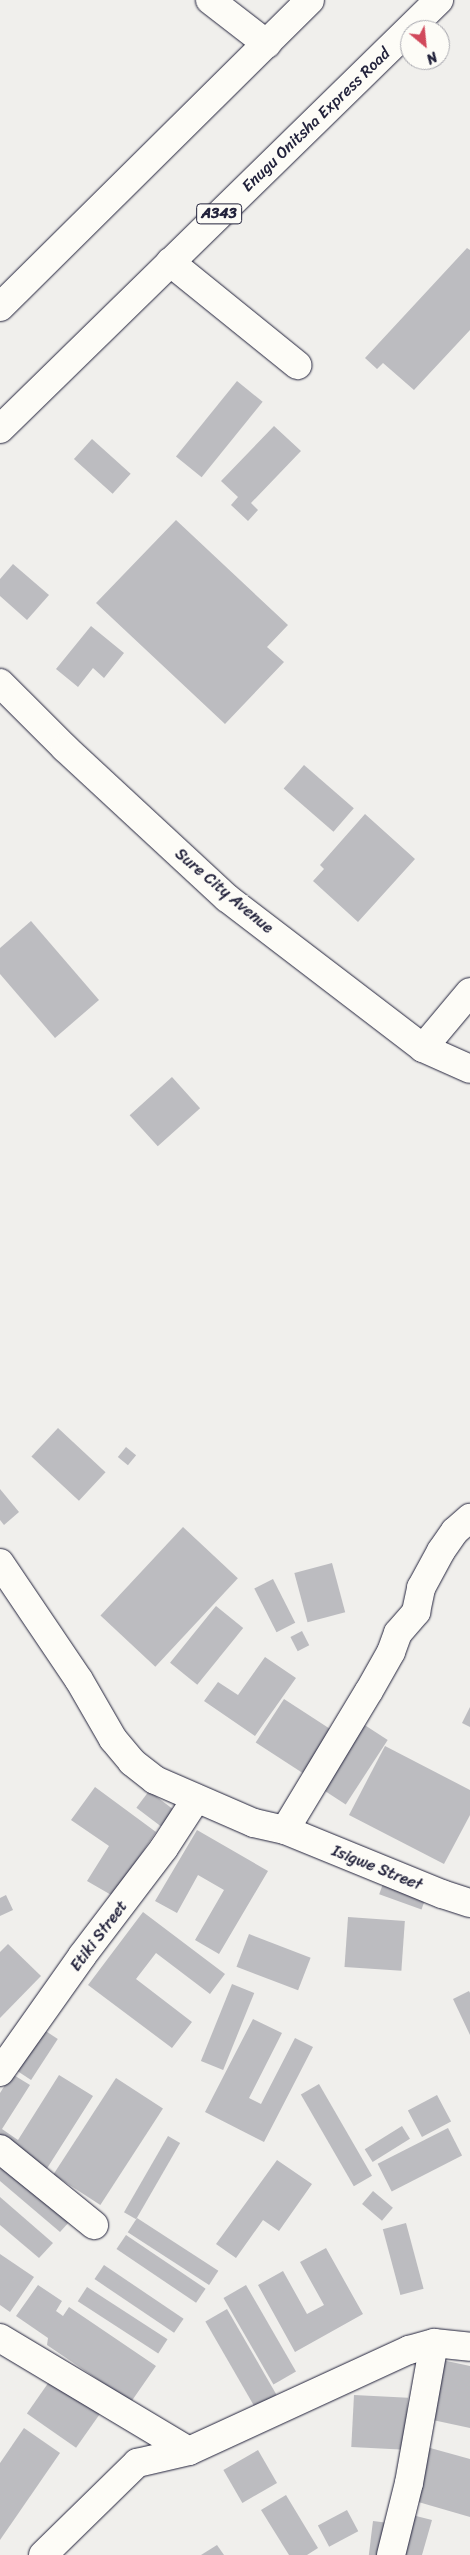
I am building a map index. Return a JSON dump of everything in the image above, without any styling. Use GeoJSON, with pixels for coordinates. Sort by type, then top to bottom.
{"type":"FeatureCollection","features":[{"type":"Feature","properties":{"kind":"main road"},"geometry":{"type":"LineString","coordinates":[[210,0],[267,44]]}},
{"type":"Feature","properties":{"kind":"main road"},"geometry":{"type":"LineString","coordinates":[[0,307],[310,0]]}},
{"type":"Feature","properties":{"kind":"main road","name":"Enugu Onitsha Express Road"},"geometry":{"type":"LineString","coordinates":[[0,428],[439,0]]}},
{"type":"Feature","properties":{"kind":"main road"},"geometry":{"type":"LineString","coordinates":[[170,262],[297,365]]}},
{"type":"Feature","properties":{"kind":"main road","name":"Sure City Avenue"},"geometry":{"type":"LineString","coordinates":[[0,683],[65,748],[228,898],[423,1048],[470,1069]]}},
{"type":"Feature","properties":{"kind":"main road"},"geometry":{"type":"LineString","coordinates":[[423,1048],[470,992]]}},
{"type":"Feature","properties":{"kind":"main road"},"geometry":{"type":"LineString","coordinates":[[285,1830],[369,1691],[391,1652],[398,1633],[416,1612],[421,1588],[441,1551],[455,1531],[470,1518]]}},
{"type":"Feature","properties":{"kind":"main road","name":"Isigwe Street"},"geometry":{"type":"LineString","coordinates":[[0,1563],[79,1680],[113,1739],[132,1762],[154,1780],[254,1823],[285,1830],[442,1894],[470,1903]]}},
{"type":"Feature","properties":{"kind":"main road","name":"Etiki Street"},"geometry":{"type":"LineString","coordinates":[[0,2072],[82,1956],[164,1848],[196,1799]]}},
{"type":"Feature","properties":{"kind":"main road"},"geometry":{"type":"LineString","coordinates":[[0,2149],[94,2225]]}},
{"type":"Feature","properties":{"kind":"main road"},"geometry":{"type":"LineString","coordinates":[[0,2338],[189,2451]]}},
{"type":"Feature","properties":{"kind":"main road"},"geometry":{"type":"LineString","coordinates":[[391,2555],[409,2483],[434,2344]]}},
{"type":"Feature","properties":{"kind":"main road"},"geometry":{"type":"LineString","coordinates":[[43,2555],[137,2463],[189,2451],[409,2350],[434,2344],[470,2347]]}},
{"type":"Feature","properties":{"kind":"building"},"geometry":{"type":"Polygon","coordinates":[[[467,248],[470,250],[470,330],[414,390],[383,363],[377,369],[365,358],[467,248]]]}},
{"type":"Feature","properties":{"kind":"building"},"geometry":{"type":"Polygon","coordinates":[[[237,381],[263,402],[202,477],[176,456],[237,381]]]}},
{"type":"Feature","properties":{"kind":"building"},"geometry":{"type":"Polygon","coordinates":[[[274,426],[301,451],[251,503],[258,510],[248,521],[231,505],[238,497],[221,481],[274,426]]]}},
{"type":"Feature","properties":{"kind":"building"},"geometry":{"type":"Polygon","coordinates":[[[92,439],[131,474],[113,494],[74,459],[92,439]]]}},
{"type":"Feature","properties":{"kind":"building"},"geometry":{"type":"Polygon","coordinates":[[[176,520],[288,625],[267,647],[284,662],[225,724],[96,603],[176,520]]]}},
{"type":"Feature","properties":{"kind":"building"},"geometry":{"type":"Polygon","coordinates":[[[13,564],[49,595],[27,620],[0,596],[0,579],[13,564]]]}},
{"type":"Feature","properties":{"kind":"building"},"geometry":{"type":"Polygon","coordinates":[[[91,626],[124,653],[104,678],[93,668],[78,687],[56,669],[91,626]]]}},
{"type":"Feature","properties":{"kind":"building"},"geometry":{"type":"Polygon","coordinates":[[[304,765],[354,808],[333,832],[284,788],[304,765]]]}},
{"type":"Feature","properties":{"kind":"building"},"geometry":{"type":"Polygon","coordinates":[[[365,814],[415,859],[358,922],[313,881],[324,869],[320,865],[365,814]]]}},
{"type":"Feature","properties":{"kind":"building"},"geometry":{"type":"Polygon","coordinates":[[[31,921],[99,1000],[55,1038],[0,974],[0,948],[31,921]]]}},
{"type":"Feature","properties":{"kind":"building"},"geometry":{"type":"Polygon","coordinates":[[[172,1077],[200,1108],[158,1146],[130,1115],[172,1077]]]}},
{"type":"Feature","properties":{"kind":"building"},"geometry":{"type":"Polygon","coordinates":[[[58,1428],[106,1472],[79,1501],[31,1457],[58,1428]]]}},
{"type":"Feature","properties":{"kind":"building"},"geometry":{"type":"Polygon","coordinates":[[[126,1447],[136,1455],[128,1465],[118,1457],[126,1447]]]}},
{"type":"Feature","properties":{"kind":"building"},"geometry":{"type":"Polygon","coordinates":[[[0,1489],[19,1512],[4,1525],[0,1520],[0,1489]]]}},
{"type":"Feature","properties":{"kind":"building"},"geometry":{"type":"Polygon","coordinates":[[[183,1527],[238,1578],[155,1667],[100,1615],[183,1527]]]}},
{"type":"Feature","properties":{"kind":"building"},"geometry":{"type":"Polygon","coordinates":[[[332,1563],[345,1612],[308,1622],[294,1573],[332,1563]]]}},
{"type":"Feature","properties":{"kind":"building"},"geometry":{"type":"Polygon","coordinates":[[[273,1579],[295,1623],[277,1632],[254,1589],[273,1579]]]}},
{"type":"Feature","properties":{"kind":"building"},"geometry":{"type":"Polygon","coordinates":[[[216,1606],[243,1628],[197,1685],[170,1663],[216,1606]]]}},
{"type":"Feature","properties":{"kind":"building"},"geometry":{"type":"Polygon","coordinates":[[[302,1631],[309,1645],[298,1651],[290,1637],[302,1631]]]}},
{"type":"Feature","properties":{"kind":"building"},"geometry":{"type":"Polygon","coordinates":[[[265,1657],[296,1678],[255,1736],[204,1701],[218,1682],[238,1695],[265,1657]]]}},
{"type":"Feature","properties":{"kind":"building"},"geometry":{"type":"Polygon","coordinates":[[[284,1699],[331,1729],[303,1773],[256,1743],[284,1699]]]}},
{"type":"Feature","properties":{"kind":"building"},"geometry":{"type":"Polygon","coordinates":[[[470,1707],[470,1727],[462,1723],[470,1707]]]}},
{"type":"Feature","properties":{"kind":"building"},"geometry":{"type":"Polygon","coordinates":[[[360,1722],[388,1740],[346,1805],[318,1787],[360,1722]]]}},
{"type":"Feature","properties":{"kind":"building"},"geometry":{"type":"Polygon","coordinates":[[[385,1746],[470,1790],[470,1815],[444,1864],[349,1815],[385,1746]]]}},
{"type":"Feature","properties":{"kind":"building"},"geometry":{"type":"Polygon","coordinates":[[[95,1787],[156,1832],[113,1896],[87,1881],[109,1846],[71,1820],[95,1787]]]}},
{"type":"Feature","properties":{"kind":"building"},"geometry":{"type":"Polygon","coordinates":[[[149,1791],[174,1810],[161,1826],[136,1808],[149,1791]]]}},
{"type":"Feature","properties":{"kind":"building"},"geometry":{"type":"Polygon","coordinates":[[[197,1830],[268,1871],[219,1954],[195,1940],[224,1890],[198,1875],[177,1913],[155,1901],[197,1830]]]}},
{"type":"Feature","properties":{"kind":"building"},"geometry":{"type":"Polygon","coordinates":[[[384,1881],[426,1896],[421,1910],[379,1894],[384,1881]]]}},
{"type":"Feature","properties":{"kind":"building"},"geometry":{"type":"Polygon","coordinates":[[[6,1895],[13,1910],[0,1916],[0,1898],[6,1895]]]}},
{"type":"Feature","properties":{"kind":"building"},"geometry":{"type":"Polygon","coordinates":[[[143,1912],[225,1974],[210,1994],[156,1953],[136,1979],[192,2022],[172,2048],[88,1985],[143,1912]]]}},
{"type":"Feature","properties":{"kind":"building"},"geometry":{"type":"Polygon","coordinates":[[[348,1917],[405,1921],[401,1971],[345,1967],[348,1917]]]}},
{"type":"Feature","properties":{"kind":"building"},"geometry":{"type":"Polygon","coordinates":[[[249,1934],[311,1958],[298,1990],[236,1967],[249,1934]]]}},
{"type":"Feature","properties":{"kind":"building"},"geometry":{"type":"Polygon","coordinates":[[[8,1944],[41,1976],[0,2018],[0,1952],[8,1944]]]}},
{"type":"Feature","properties":{"kind":"building"},"geometry":{"type":"Polygon","coordinates":[[[232,1984],[254,1993],[223,2070],[201,2061],[232,1984]]]}},
{"type":"Feature","properties":{"kind":"building"},"geometry":{"type":"Polygon","coordinates":[[[469,1991],[470,1993],[470,2035],[453,1999],[469,1991]]]}},
{"type":"Feature","properties":{"kind":"building"},"geometry":{"type":"Polygon","coordinates":[[[253,2019],[282,2033],[249,2098],[261,2104],[295,2038],[313,2047],[264,2142],[205,2112],[253,2019]]]}},
{"type":"Feature","properties":{"kind":"building"},"geometry":{"type":"Polygon","coordinates":[[[41,2028],[58,2039],[31,2080],[14,2069],[41,2028]]]}},
{"type":"Feature","properties":{"kind":"building"},"geometry":{"type":"Polygon","coordinates":[[[12,2074],[30,2085],[2,2129],[18,2140],[59,2075],[93,2096],[46,2170],[0,2142],[0,2093],[12,2074]]]}},
{"type":"Feature","properties":{"kind":"building"},"geometry":{"type":"Polygon","coordinates":[[[116,2078],[163,2108],[100,2205],[53,2174],[116,2078]]]}},
{"type":"Feature","properties":{"kind":"building"},"geometry":{"type":"Polygon","coordinates":[[[319,2084],[372,2176],[354,2186],[301,2094],[319,2084]]]}},
{"type":"Feature","properties":{"kind":"building"},"geometry":{"type":"Polygon","coordinates":[[[437,2095],[451,2121],[422,2137],[408,2110],[437,2095]]]}},
{"type":"Feature","properties":{"kind":"building"},"geometry":{"type":"Polygon","coordinates":[[[402,2126],[410,2139],[373,2162],[365,2149],[402,2126]]]}},
{"type":"Feature","properties":{"kind":"building"},"geometry":{"type":"Polygon","coordinates":[[[448,2128],[462,2156],[392,2191],[378,2164],[448,2128]]]}},
{"type":"Feature","properties":{"kind":"building"},"geometry":{"type":"Polygon","coordinates":[[[168,2136],[180,2143],[136,2219],[124,2212],[168,2136]]]}},
{"type":"Feature","properties":{"kind":"building"},"geometry":{"type":"Polygon","coordinates":[[[277,2160],[312,2184],[279,2231],[263,2220],[236,2258],[216,2244],[277,2160]]]}},
{"type":"Feature","properties":{"kind":"building"},"geometry":{"type":"Polygon","coordinates":[[[0,2161],[70,2221],[60,2232],[0,2181],[0,2161]]]}},
{"type":"Feature","properties":{"kind":"building"},"geometry":{"type":"Polygon","coordinates":[[[373,2191],[393,2208],[382,2221],[362,2204],[373,2191]]]}},
{"type":"Feature","properties":{"kind":"building"},"geometry":{"type":"Polygon","coordinates":[[[0,2197],[53,2243],[39,2258],[0,2225],[0,2197]]]}},
{"type":"Feature","properties":{"kind":"building"},"geometry":{"type":"Polygon","coordinates":[[[137,2218],[218,2271],[209,2285],[128,2232],[137,2218]]]}},
{"type":"Feature","properties":{"kind":"building"},"geometry":{"type":"Polygon","coordinates":[[[406,2223],[424,2289],[400,2295],[383,2229],[406,2223]]]}},
{"type":"Feature","properties":{"kind":"building"},"geometry":{"type":"Polygon","coordinates":[[[126,2235],[206,2289],[196,2303],[116,2249],[126,2235]]]}},
{"type":"Feature","properties":{"kind":"building"},"geometry":{"type":"Polygon","coordinates":[[[326,2248],[363,2314],[295,2352],[258,2285],[283,2271],[307,2314],[324,2305],[300,2262],[326,2248]]]}},
{"type":"Feature","properties":{"kind":"building"},"geometry":{"type":"Polygon","coordinates":[[[0,2254],[34,2277],[10,2312],[0,2305],[0,2254]]]}},
{"type":"Feature","properties":{"kind":"building"},"geometry":{"type":"Polygon","coordinates":[[[104,2265],[184,2319],[174,2333],[94,2279],[104,2265]]]}},
{"type":"Feature","properties":{"kind":"building"},"geometry":{"type":"Polygon","coordinates":[[[38,2285],[62,2301],[56,2311],[63,2316],[69,2307],[156,2366],[131,2402],[47,2345],[48,2338],[16,2316],[38,2285]]]}},
{"type":"Feature","properties":{"kind":"building"},"geometry":{"type":"Polygon","coordinates":[[[246,2285],[296,2372],[273,2385],[223,2298],[246,2285]]]}},
{"type":"Feature","properties":{"kind":"building"},"geometry":{"type":"Polygon","coordinates":[[[87,2287],[168,2339],[158,2354],[78,2301],[87,2287]]]}},
{"type":"Feature","properties":{"kind":"building"},"geometry":{"type":"Polygon","coordinates":[[[227,2309],[276,2395],[255,2407],[205,2322],[227,2309]]]}},
{"type":"Feature","properties":{"kind":"building"},"geometry":{"type":"Polygon","coordinates":[[[442,2360],[470,2366],[470,2428],[428,2419],[442,2360]]]}},
{"type":"Feature","properties":{"kind":"building"},"geometry":{"type":"Polygon","coordinates":[[[51,2379],[100,2413],[76,2448],[27,2413],[51,2379]]]}},
{"type":"Feature","properties":{"kind":"building"},"geometry":{"type":"Polygon","coordinates":[[[354,2395],[408,2398],[405,2450],[351,2447],[354,2395]]]}},
{"type":"Feature","properties":{"kind":"building"},"geometry":{"type":"Polygon","coordinates":[[[24,2428],[60,2453],[0,2540],[0,2463],[24,2428]]]}},
{"type":"Feature","properties":{"kind":"building"},"geometry":{"type":"Polygon","coordinates":[[[423,2446],[470,2459],[470,2517],[408,2499],[423,2446]]]}},
{"type":"Feature","properties":{"kind":"building"},"geometry":{"type":"Polygon","coordinates":[[[258,2450],[277,2483],[242,2503],[223,2470],[258,2450]]]}},
{"type":"Feature","properties":{"kind":"building"},"geometry":{"type":"Polygon","coordinates":[[[286,2495],[318,2548],[307,2555],[289,2555],[261,2510],[286,2495]]]}},
{"type":"Feature","properties":{"kind":"building"},"geometry":{"type":"Polygon","coordinates":[[[347,2510],[358,2531],[329,2547],[318,2525],[347,2510]]]}},
{"type":"Feature","properties":{"kind":"building"},"geometry":{"type":"Polygon","coordinates":[[[412,2515],[432,2520],[422,2555],[401,2555],[412,2515]]]}},
{"type":"Feature","properties":{"kind":"building"},"geometry":{"type":"Polygon","coordinates":[[[373,2521],[389,2523],[385,2555],[369,2555],[373,2521]]]}},
{"type":"Feature","properties":{"kind":"building"},"geometry":{"type":"Polygon","coordinates":[[[217,2545],[224,2555],[201,2555],[217,2545]]]}}]}
